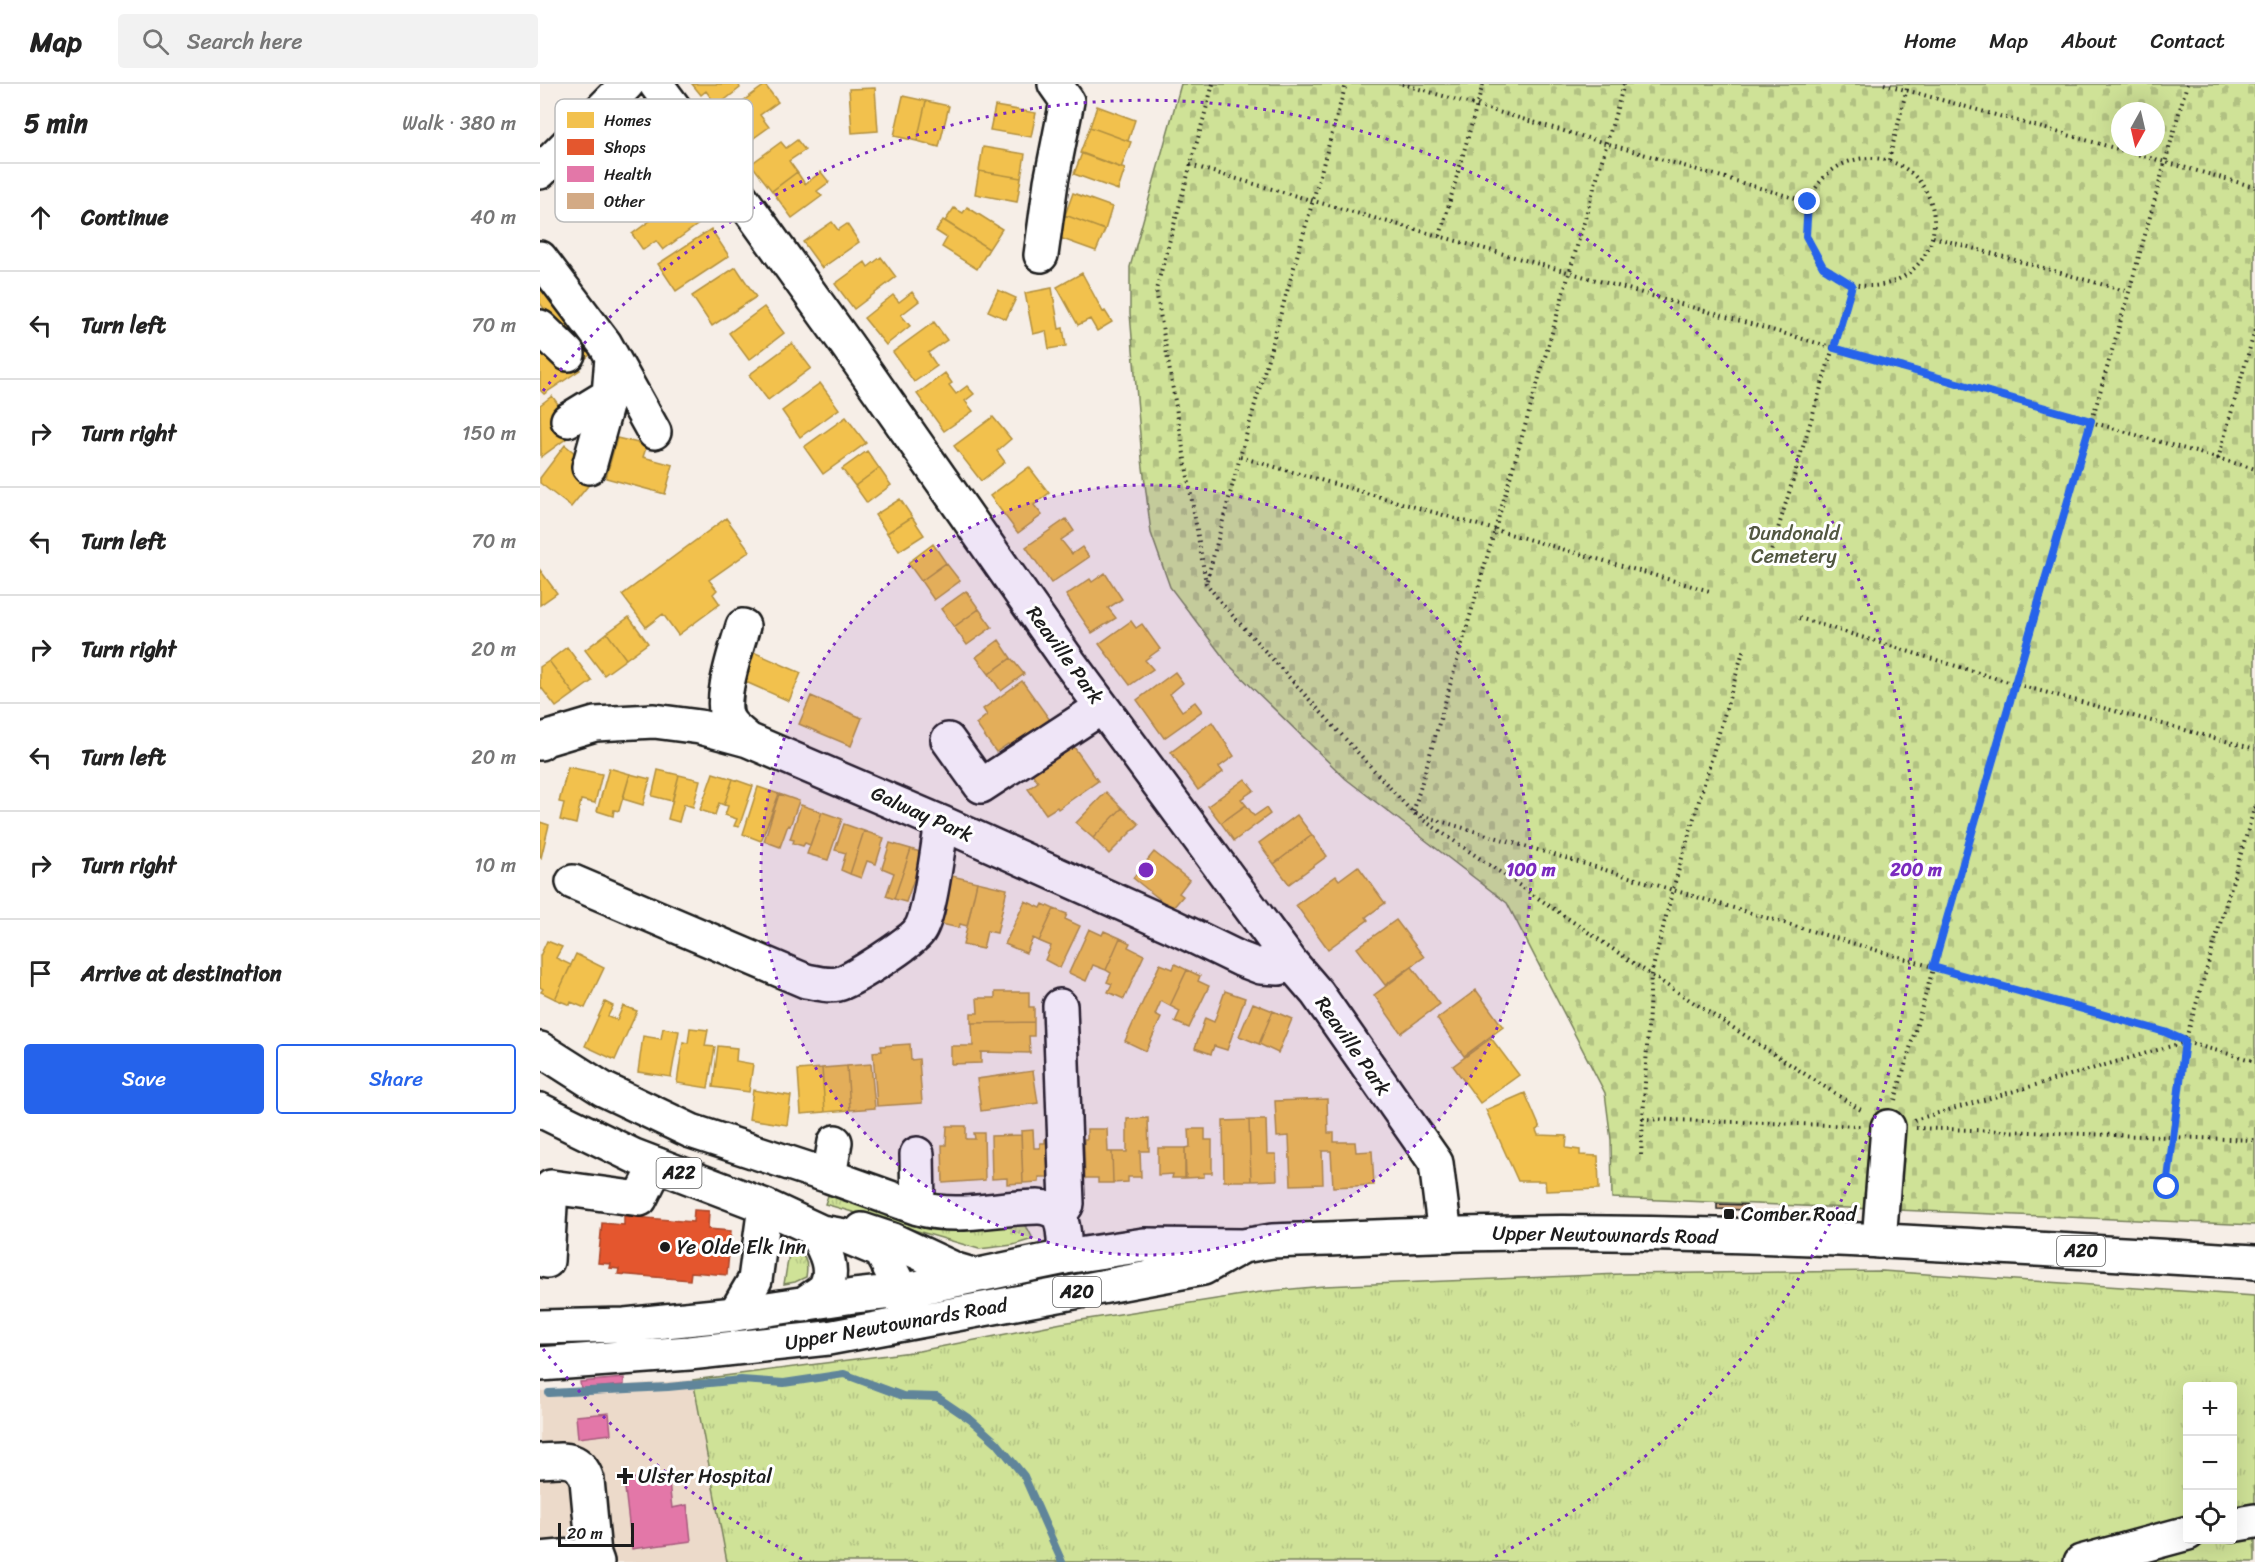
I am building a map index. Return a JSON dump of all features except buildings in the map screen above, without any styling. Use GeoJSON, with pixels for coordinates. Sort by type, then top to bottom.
{"type":"FeatureCollection","features":[{"type":"Feature","properties":{"kind":"main road"},"geometry":{"type":"LineString","coordinates":[[612,99],[627,84]]}},
{"type":"Feature","properties":{"kind":"main road","name":"Reaville Park"},"geometry":{"type":"LineString","coordinates":[[656,84],[667,99]]}},
{"type":"Feature","properties":{"kind":"main road"},"geometry":{"type":"LineString","coordinates":[[1041,255],[1067,100],[1055,84]]}},
{"type":"Feature","properties":{"kind":"main road"},"geometry":{"type":"LineString","coordinates":[[540,172],[555,157]]}},
{"type":"Feature","properties":{"kind":"main road","name":"Reaville Park"},"geometry":{"type":"LineString","coordinates":[[753,216],[1102,707],[1292,964],[1317,993],[1436,1163],[1445,1235]]}},
{"type":"Feature","properties":{"kind":"main road"},"geometry":{"type":"LineString","coordinates":[[540,258],[605,344],[654,432]]}},
{"type":"Feature","properties":{"kind":"main road"},"geometry":{"type":"LineString","coordinates":[[540,327],[568,354]]}},
{"type":"Feature","properties":{"kind":"main road"},"geometry":{"type":"LineString","coordinates":[[589,467],[609,395],[612,357]]}},
{"type":"Feature","properties":{"kind":"main road"},"geometry":{"type":"LineString","coordinates":[[568,420],[609,395]]}},
{"type":"Feature","properties":{"kind":"main road"},"geometry":{"type":"LineString","coordinates":[[743,626],[725,697],[728,722],[747,740]]}},
{"type":"Feature","properties":{"kind":"main road"},"geometry":{"type":"LineString","coordinates":[[948,740],[981,786],[1102,707]]}},
{"type":"Feature","properties":{"kind":"main road","name":"Galway Park"},"geometry":{"type":"LineString","coordinates":[[540,743],[545,739],[595,724],[654,721],[700,727],[747,740],[942,823],[1261,967],[1279,968],[1292,964]]}},
{"type":"Feature","properties":{"kind":"main road"},"geometry":{"type":"LineString","coordinates":[[573,882],[775,969],[806,981],[836,985],[891,954],[919,932],[926,914],[942,823]]}},
{"type":"Feature","properties":{"kind":"main road"},"geometry":{"type":"LineString","coordinates":[[1059,1216],[1067,1204],[1060,1006]]}},
{"type":"Feature","properties":{"kind":"main road"},"geometry":{"type":"LineString","coordinates":[[540,1049],[603,1089],[691,1131],[918,1208],[932,1212],[980,1214],[1040,1207],[1051,1210],[1059,1216],[1064,1236],[1065,1257]]}},
{"type":"Feature","properties":{"kind":"main road","name":"A22"},"geometry":{"type":"LineString","coordinates":[[540,1110],[634,1156],[765,1206],[817,1231],[845,1236],[881,1251],[902,1291],[907,1324]]}},
{"type":"Feature","properties":{"kind":"main road"},"geometry":{"type":"LineString","coordinates":[[1880,1241],[1888,1127]]}},
{"type":"Feature","properties":{"kind":"main road"},"geometry":{"type":"LineString","coordinates":[[829,1176],[835,1142]]}},
{"type":"Feature","properties":{"kind":"main road"},"geometry":{"type":"LineString","coordinates":[[916,1154],[918,1208]]}},
{"type":"Feature","properties":{"kind":"main road"},"geometry":{"type":"LineString","coordinates":[[547,1261],[550,1187],[640,1199],[657,1165]]}},
{"type":"Feature","properties":{"kind":"main road"},"geometry":{"type":"LineString","coordinates":[[735,1314],[754,1280],[765,1206]]}},
{"type":"Feature","properties":{"kind":"main road"},"geometry":{"type":"LineString","coordinates":[[803,1305],[826,1286],[829,1273],[828,1257],[817,1231],[840,1224],[892,1240],[956,1270],[973,1275]]}},
{"type":"Feature","properties":{"kind":"main road","name":"Upper Newtownards Road"},"geometry":{"type":"LineString","coordinates":[[540,1327],[625,1325],[803,1305],[902,1291],[1065,1257],[1144,1245],[1243,1246],[1272,1241],[1445,1235],[1610,1233],[1880,1241],[2255,1262]]}},
{"type":"Feature","properties":{"kind":"main road","name":"Upper Newtownards Road"},"geometry":{"type":"LineString","coordinates":[[540,1364],[800,1342],[1203,1268],[1243,1246]]}},
{"type":"Feature","properties":{"kind":"main road"},"geometry":{"type":"LineString","coordinates":[[540,1461],[567,1460],[577,1463],[584,1470],[596,1558],[540,1559]]}},
{"type":"Feature","properties":{"kind":"main road"},"geometry":{"type":"LineString","coordinates":[[2237,1524],[2255,1521]]}},
{"type":"Feature","properties":{"kind":"main road"},"geometry":{"type":"LineString","coordinates":[[2081,1562],[2183,1534]]}},
{"type":"Feature","properties":{"kind":"path"},"geometry":{"type":"LineString","coordinates":[[1213,84],[1156,290],[1206,583],[1223,605],[1413,813],[1650,975],[1888,1127],[2185,1041]]}},
{"type":"Feature","properties":{"kind":"path"},"geometry":{"type":"LineString","coordinates":[[1206,583],[1346,84]]}},
{"type":"Feature","properties":{"kind":"path"},"geometry":{"type":"LineString","coordinates":[[1402,84],[1808,202]]}},
{"type":"Feature","properties":{"kind":"path"},"geometry":{"type":"LineString","coordinates":[[1440,236],[1483,84]]}},
{"type":"Feature","properties":{"kind":"path"},"geometry":{"type":"LineString","coordinates":[[1413,813],[1624,84]]}},
{"type":"Feature","properties":{"kind":"path"},"geometry":{"type":"LineString","coordinates":[[1884,84],[2255,187]]}},
{"type":"Feature","properties":{"kind":"path"},"geometry":{"type":"LineString","coordinates":[[1889,160],[1908,84]]}},
{"type":"Feature","properties":{"kind":"path"},"geometry":{"type":"LineString","coordinates":[[1888,1127],[2187,84]]}},
{"type":"Feature","properties":{"kind":"path"},"geometry":{"type":"LineString","coordinates":[[1856,159],[1889,160],[1917,177],[1933,205],[1933,237],[1917,268],[1887,285],[1852,285],[1823,267],[1806,236],[1808,202],[1826,174],[1856,159]]}},
{"type":"Feature","properties":{"kind":"path"},"geometry":{"type":"LineString","coordinates":[[1191,165],[1313,202],[2091,421],[2255,470]]}},
{"type":"Feature","properties":{"kind":"path"},"geometry":{"type":"LineString","coordinates":[[1933,237],[2129,292]]}},
{"type":"Feature","properties":{"kind":"path"},"geometry":{"type":"LineString","coordinates":[[1768,562],[1852,285]]}},
{"type":"Feature","properties":{"kind":"path"},"geometry":{"type":"LineString","coordinates":[[2218,459],[2255,330]]}},
{"type":"Feature","properties":{"kind":"path"},"geometry":{"type":"LineString","coordinates":[[1240,457],[1713,592]]}},
{"type":"Feature","properties":{"kind":"path"},"geometry":{"type":"LineString","coordinates":[[1799,618],[2015,684],[2255,749]]}},
{"type":"Feature","properties":{"kind":"path"},"geometry":{"type":"LineString","coordinates":[[1641,1155],[1650,975],[1744,648]]}},
{"type":"Feature","properties":{"kind":"path"},"geometry":{"type":"LineString","coordinates":[[2167,1187],[2185,1041],[2255,806]]}},
{"type":"Feature","properties":{"kind":"path"},"geometry":{"type":"LineString","coordinates":[[1413,813],[1933,967],[2165,1032],[2185,1041],[2255,1061]]}},
{"type":"Feature","properties":{"kind":"path"},"geometry":{"type":"LineString","coordinates":[[1642,1119],[2255,1140]]}},
{"type":"Feature","properties":{"kind":"shaded area","name":"Ulster Hospital"},"geometry":{"type":"Polygon","coordinates":[[[693,1380],[727,1562],[540,1562],[540,1391],[693,1380]]]}},
{"type":"Feature","properties":{"kind":"green space","name":"Dundonald Cemetery"},"geometry":{"type":"Polygon","coordinates":[[[1181,84],[2255,84],[2255,1225],[1612,1198],[1611,1140],[1605,1093],[1507,903],[1346,779],[1229,665],[1170,587],[1151,533],[1142,459],[1130,313],[1130,267],[1181,84]]]}},
{"type":"Feature","properties":{"kind":"green space"},"geometry":{"type":"Polygon","coordinates":[[[829,1193],[1019,1220],[1028,1229],[1033,1239],[1013,1245],[979,1249],[825,1204],[829,1193]]]}},
{"type":"Feature","properties":{"kind":"green space"},"geometry":{"type":"Polygon","coordinates":[[[790,1248],[805,1259],[806,1277],[784,1284],[790,1248]]]}},
{"type":"Feature","properties":{"kind":"green space"},"geometry":{"type":"Polygon","coordinates":[[[1882,1271],[2255,1296],[2255,1562],[727,1562],[693,1380],[919,1351],[1062,1323],[1261,1292],[1324,1286],[1621,1274],[1882,1271]]]}},
{"type":"Feature","properties":{"kind":"waterway"},"geometry":{"type":"LineString","coordinates":[[549,1393],[668,1387],[741,1380],[784,1383],[844,1374],[903,1396],[937,1397],[971,1420],[997,1443],[1024,1476],[1062,1562]]}},
{"type":"Feature","properties":{"kind":"place","name":"Comber Road"},"geometry":{"type":"Point","coordinates":[1729,1214]}},
{"type":"Feature","properties":{"kind":"place","name":"Ye Olde Elk Inn"},"geometry":{"type":"Point","coordinates":[665,1247]}},
{"type":"Feature","properties":{"kind":"place","name":"Ulster Hospital"},"geometry":{"type":"Point","coordinates":[625,1476]}},
{"type":"Feature","properties":{"kind":"route"},"geometry":{"type":"LineString","coordinates":[[1808,202],[1806,236],[1823,267],[1852,285],[1834,348],[2091,421],[1933,967],[2165,1032],[2185,1041],[2167,1187]]}}]}
